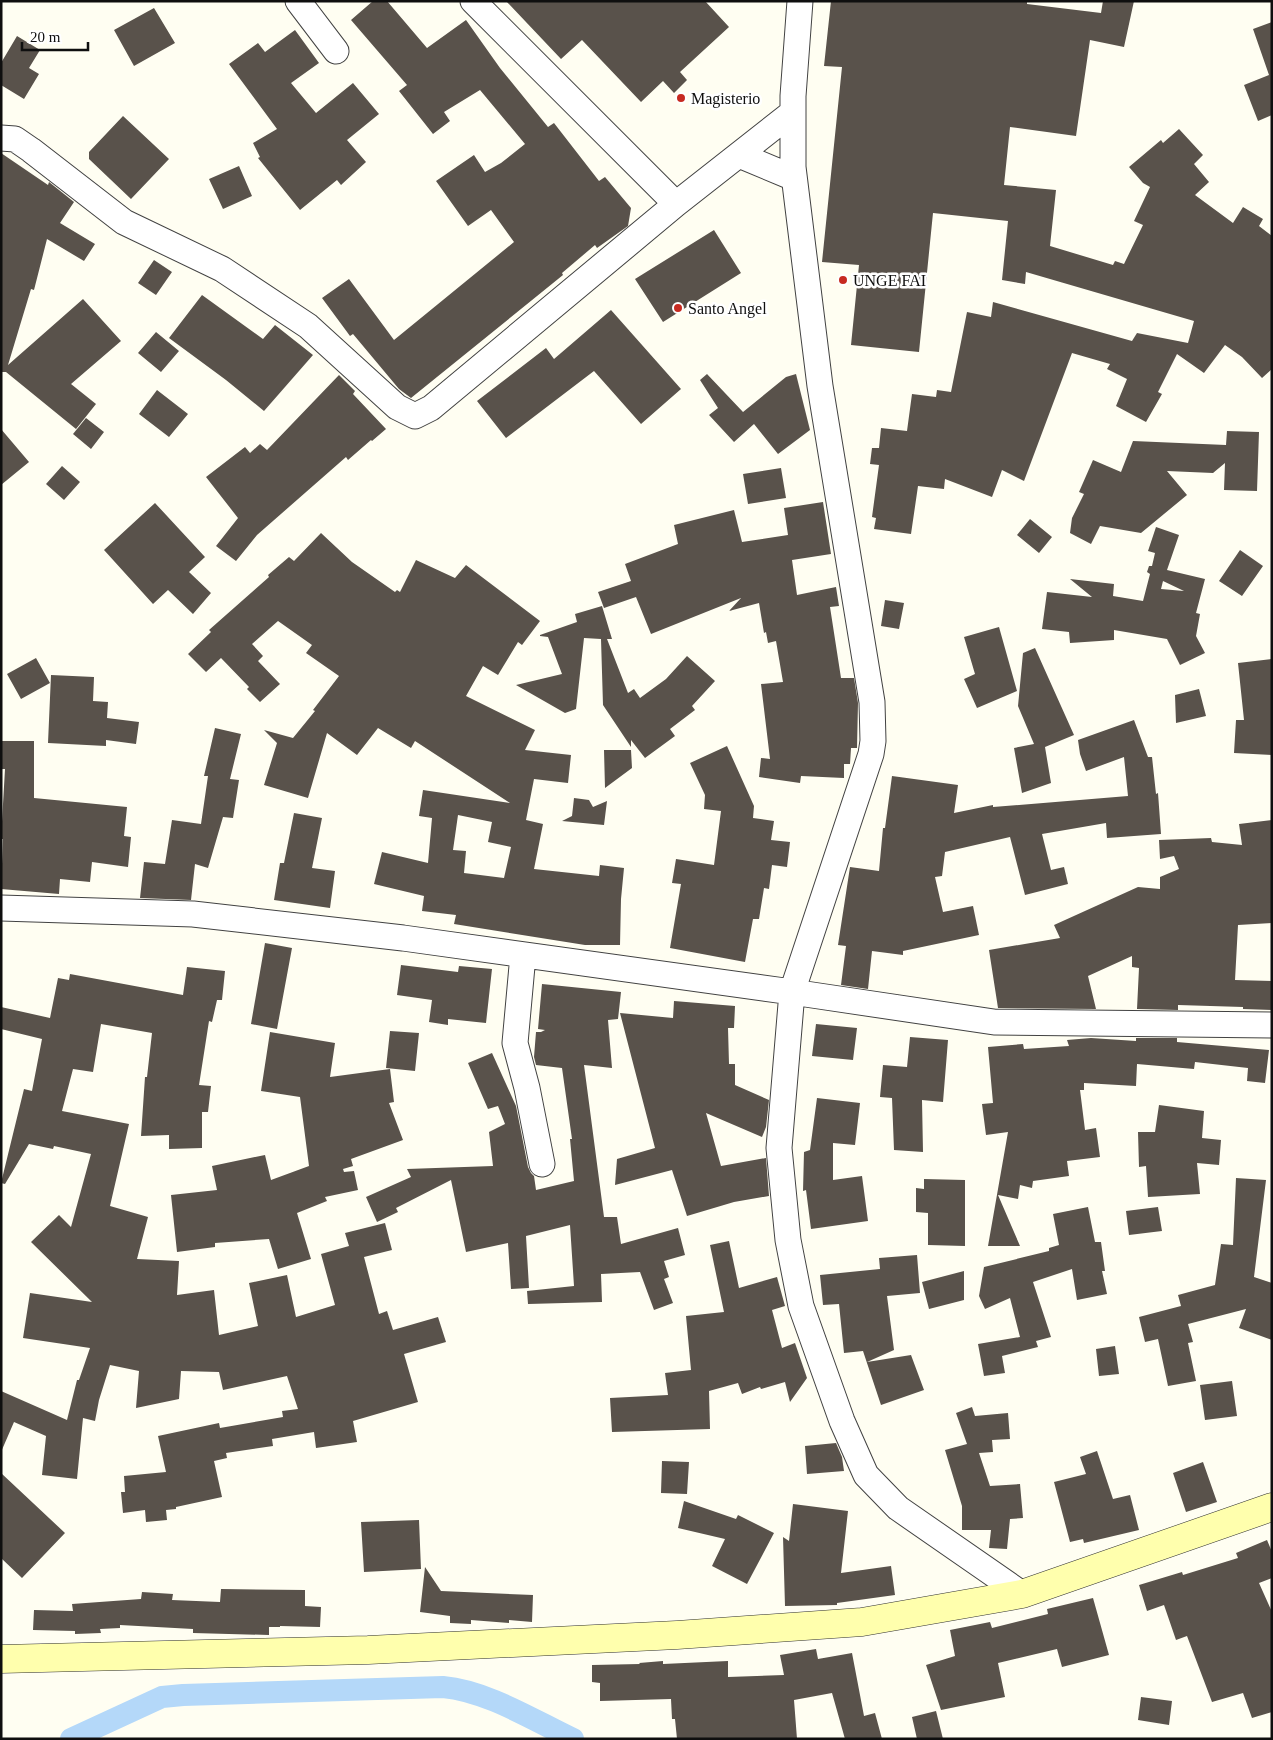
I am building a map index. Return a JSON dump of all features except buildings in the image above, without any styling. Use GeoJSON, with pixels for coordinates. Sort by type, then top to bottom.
{"type":"FeatureCollection","features":[{"type":"Feature","properties":{"kind":"main road"},"geometry":{"type":"LineString","coordinates":[[1,1659],[368,1650],[677,1635],[862,1622],[1022,1594],[1272,1507]]}},
{"type":"Feature","properties":{"kind":"street"},"geometry":{"type":"LineString","coordinates":[[298,1],[336,51]]}},
{"type":"Feature","properties":{"kind":"street"},"geometry":{"type":"LineString","coordinates":[[474,1],[676,204]]}},
{"type":"Feature","properties":{"kind":"street"},"geometry":{"type":"LineString","coordinates":[[800,1],[793,112],[794,178],[820,386],[872,702],[873,741],[871,754],[792,992],[779,1148],[788,1240],[801,1306],[842,1421],[866,1475],[898,1508],[1022,1594]]}},
{"type":"Feature","properties":{"kind":"street"},"geometry":{"type":"LineString","coordinates":[[1,138],[15,139],[124,222],[222,269],[308,326],[397,407],[415,416],[431,408],[676,204],[793,112]]}},
{"type":"Feature","properties":{"kind":"street"},"geometry":{"type":"LineString","coordinates":[[739,155],[794,178]]}},
{"type":"Feature","properties":{"kind":"street"},"geometry":{"type":"LineString","coordinates":[[1,908],[193,914],[403,938],[994,1022],[1272,1025]]}},
{"type":"Feature","properties":{"kind":"street"},"geometry":{"type":"LineString","coordinates":[[523,955],[515,1043],[527,1088],[542,1164]]}},
{"type":"Feature","properties":{"kind":"waterway"},"geometry":{"type":"LineString","coordinates":[[71,1739],[162,1697],[443,1687],[476,1694],[493,1700],[573,1739]]}},
{"type":"Feature","properties":{"kind":"place","name":"Magisterio"},"geometry":{"type":"Point","coordinates":[681,98]}},
{"type":"Feature","properties":{"kind":"place","name":"UNGE FAI"},"geometry":{"type":"Point","coordinates":[843,280]}},
{"type":"Feature","properties":{"kind":"place","name":"Santo Angel"},"geometry":{"type":"Point","coordinates":[678,308]}}]}
